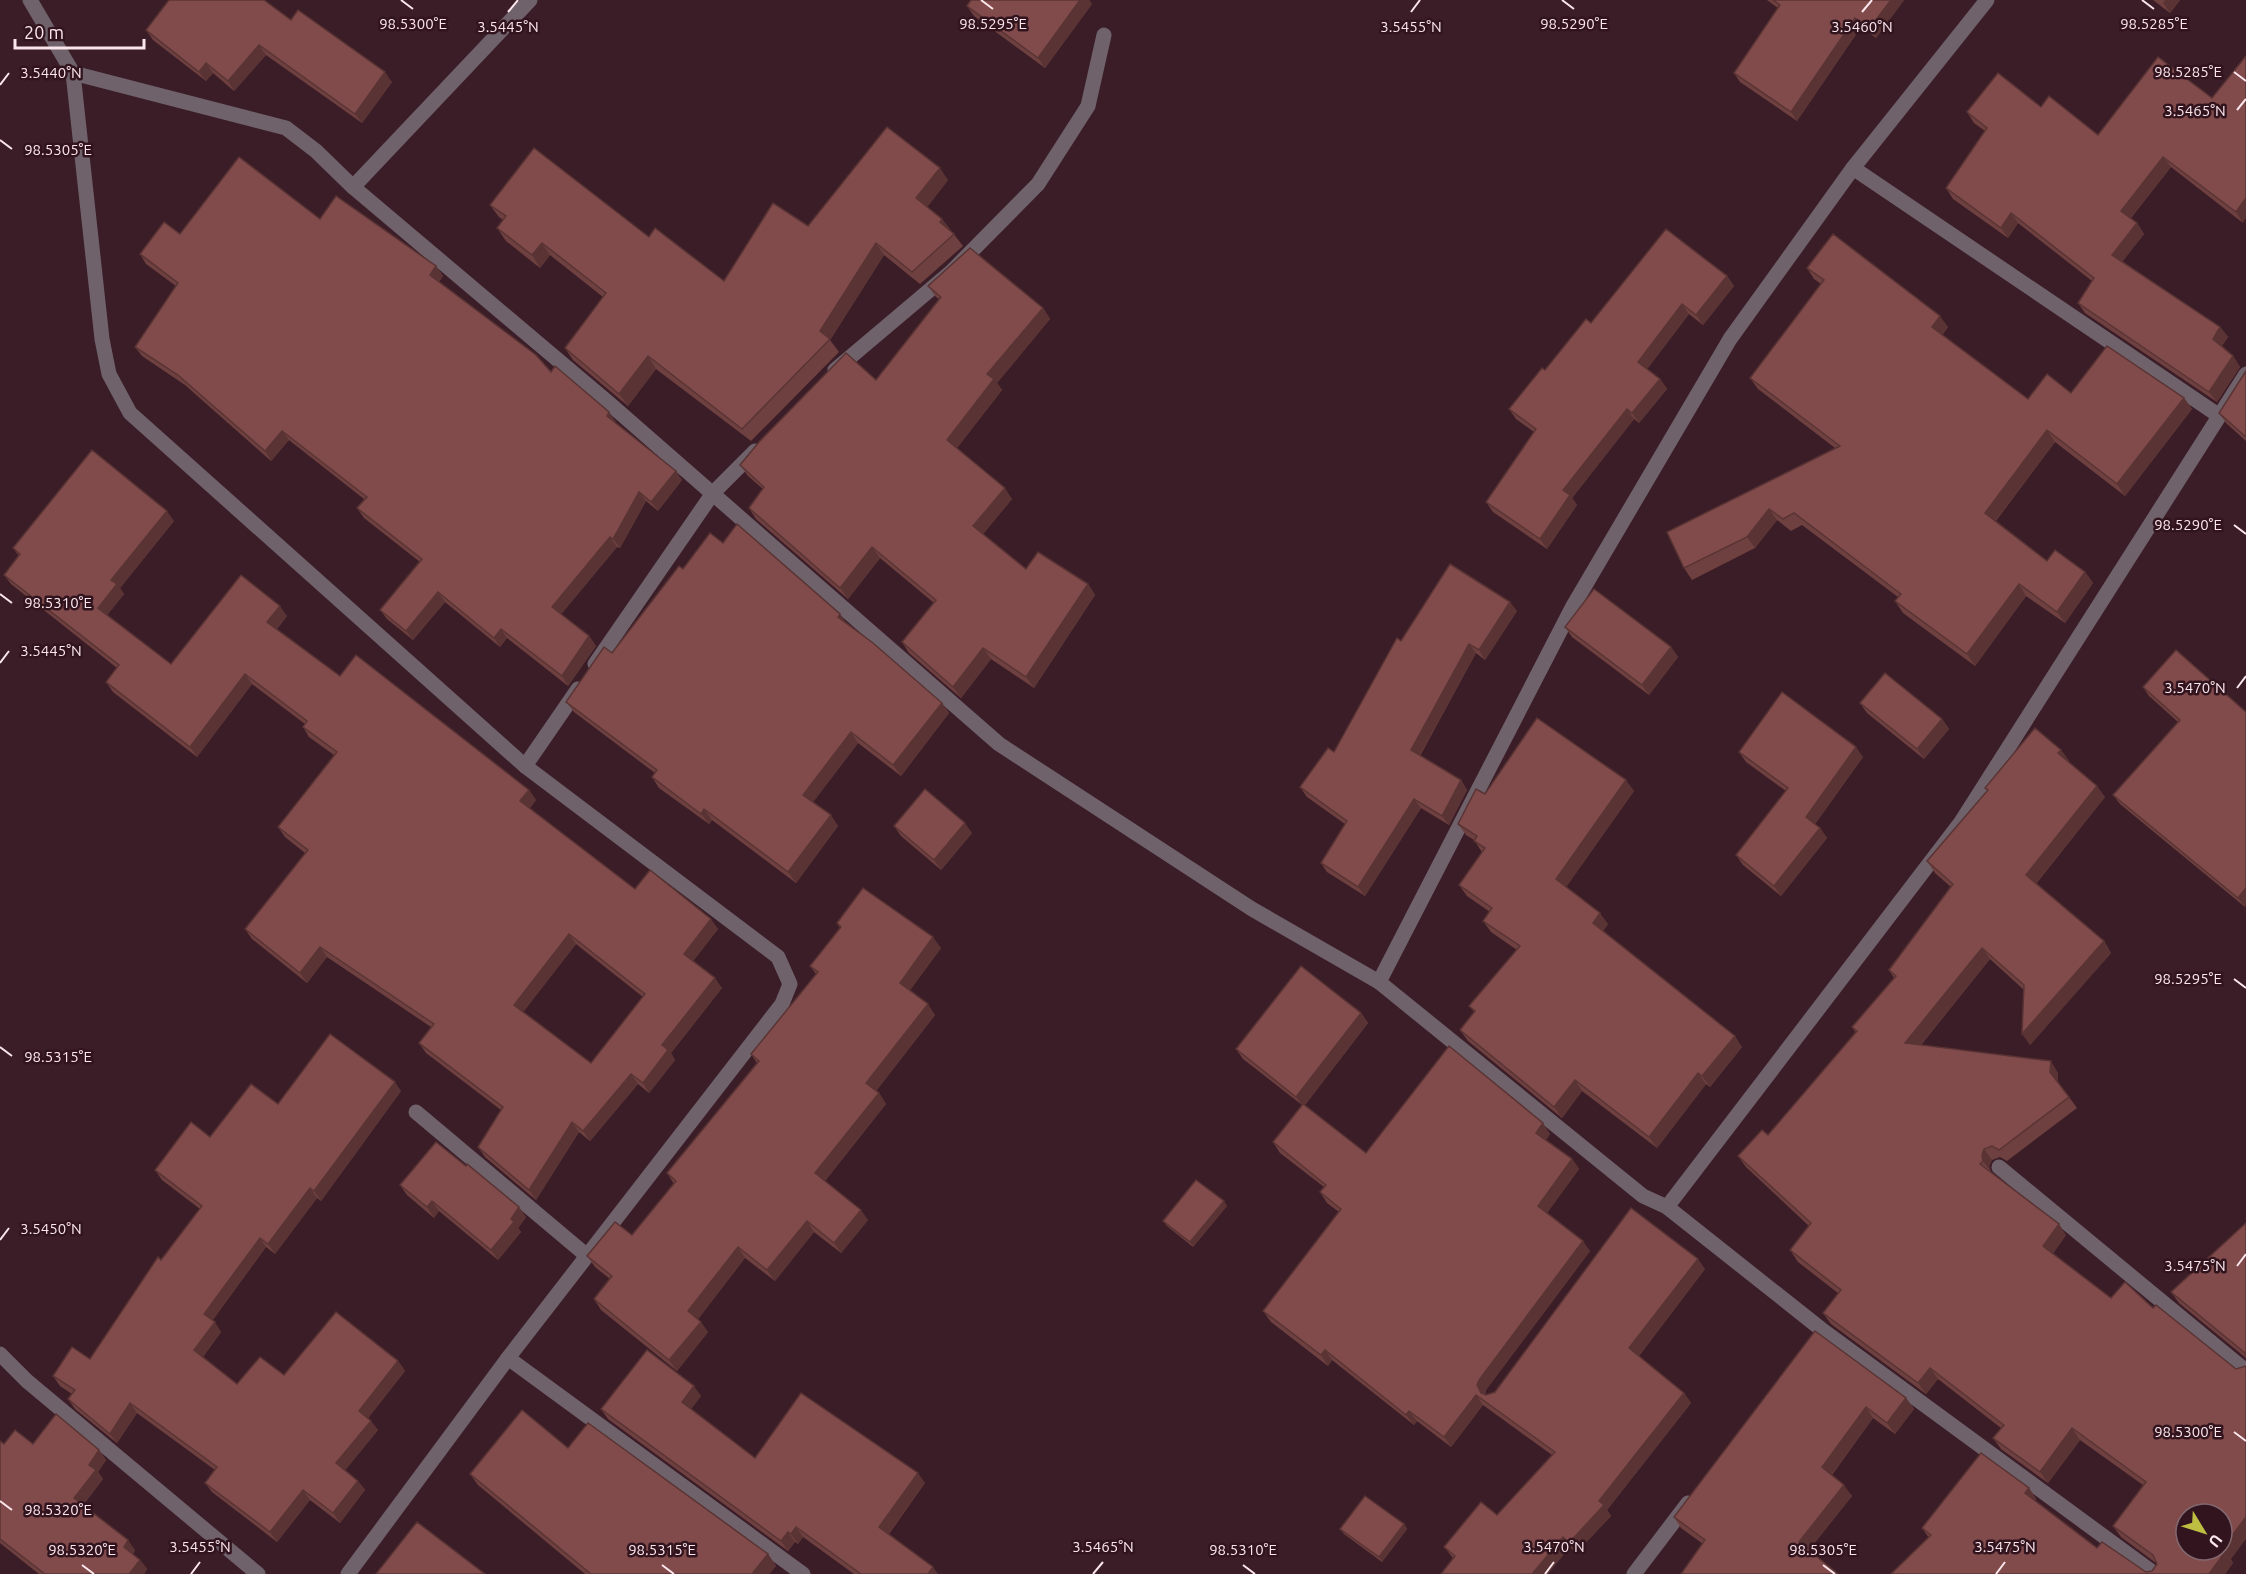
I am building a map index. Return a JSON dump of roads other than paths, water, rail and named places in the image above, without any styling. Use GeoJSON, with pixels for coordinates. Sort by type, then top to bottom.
{"type":"FeatureCollection","features":[{"type":"Feature","properties":{"kind":"street"},"geometry":{"type":"LineString","coordinates":[[30,0],[73,73],[102,339],[109,374],[130,413],[525,765],[778,957],[790,984],[782,1004],[586,1255],[348,1574]]}},
{"type":"Feature","properties":{"kind":"street"},"geometry":{"type":"LineString","coordinates":[[353,188],[530,0]]}},
{"type":"Feature","properties":{"kind":"street"},"geometry":{"type":"LineString","coordinates":[[1379,982],[1585,586],[1730,339],[1853,168],[1987,0]]}},
{"type":"Feature","properties":{"kind":"street"},"geometry":{"type":"LineString","coordinates":[[822,382],[847,357],[951,272],[1038,184],[1088,106],[1104,35]]}},
{"type":"Feature","properties":{"kind":"street"},"geometry":{"type":"LineString","coordinates":[[73,73],[286,128],[316,152],[353,188],[713,494],[999,744],[1252,909],[1379,982],[1640,1200],[1667,1208],[1817,1334],[2155,1574]]}},
{"type":"Feature","properties":{"kind":"street"},"geometry":{"type":"LineString","coordinates":[[1853,168],[2218,415]]}},
{"type":"Feature","properties":{"kind":"street"},"geometry":{"type":"LineString","coordinates":[[1667,1208],[1961,822],[2246,374]]}},
{"type":"Feature","properties":{"kind":"street"},"geometry":{"type":"LineString","coordinates":[[525,765],[713,494],[764,442]]}},
{"type":"Feature","properties":{"kind":"street"},"geometry":{"type":"LineString","coordinates":[[416,1112],[586,1255]]}},
{"type":"Feature","properties":{"kind":"street"},"geometry":{"type":"LineString","coordinates":[[1999,1167],[2246,1371]]}},
{"type":"Feature","properties":{"kind":"street"},"geometry":{"type":"LineString","coordinates":[[0,1354],[27,1381],[258,1574]]}},
{"type":"Feature","properties":{"kind":"street"},"geometry":{"type":"LineString","coordinates":[[508,1358],[803,1574]]}},
{"type":"Feature","properties":{"kind":"street"},"geometry":{"type":"LineString","coordinates":[[1634,1574],[1699,1489]]}}]}
